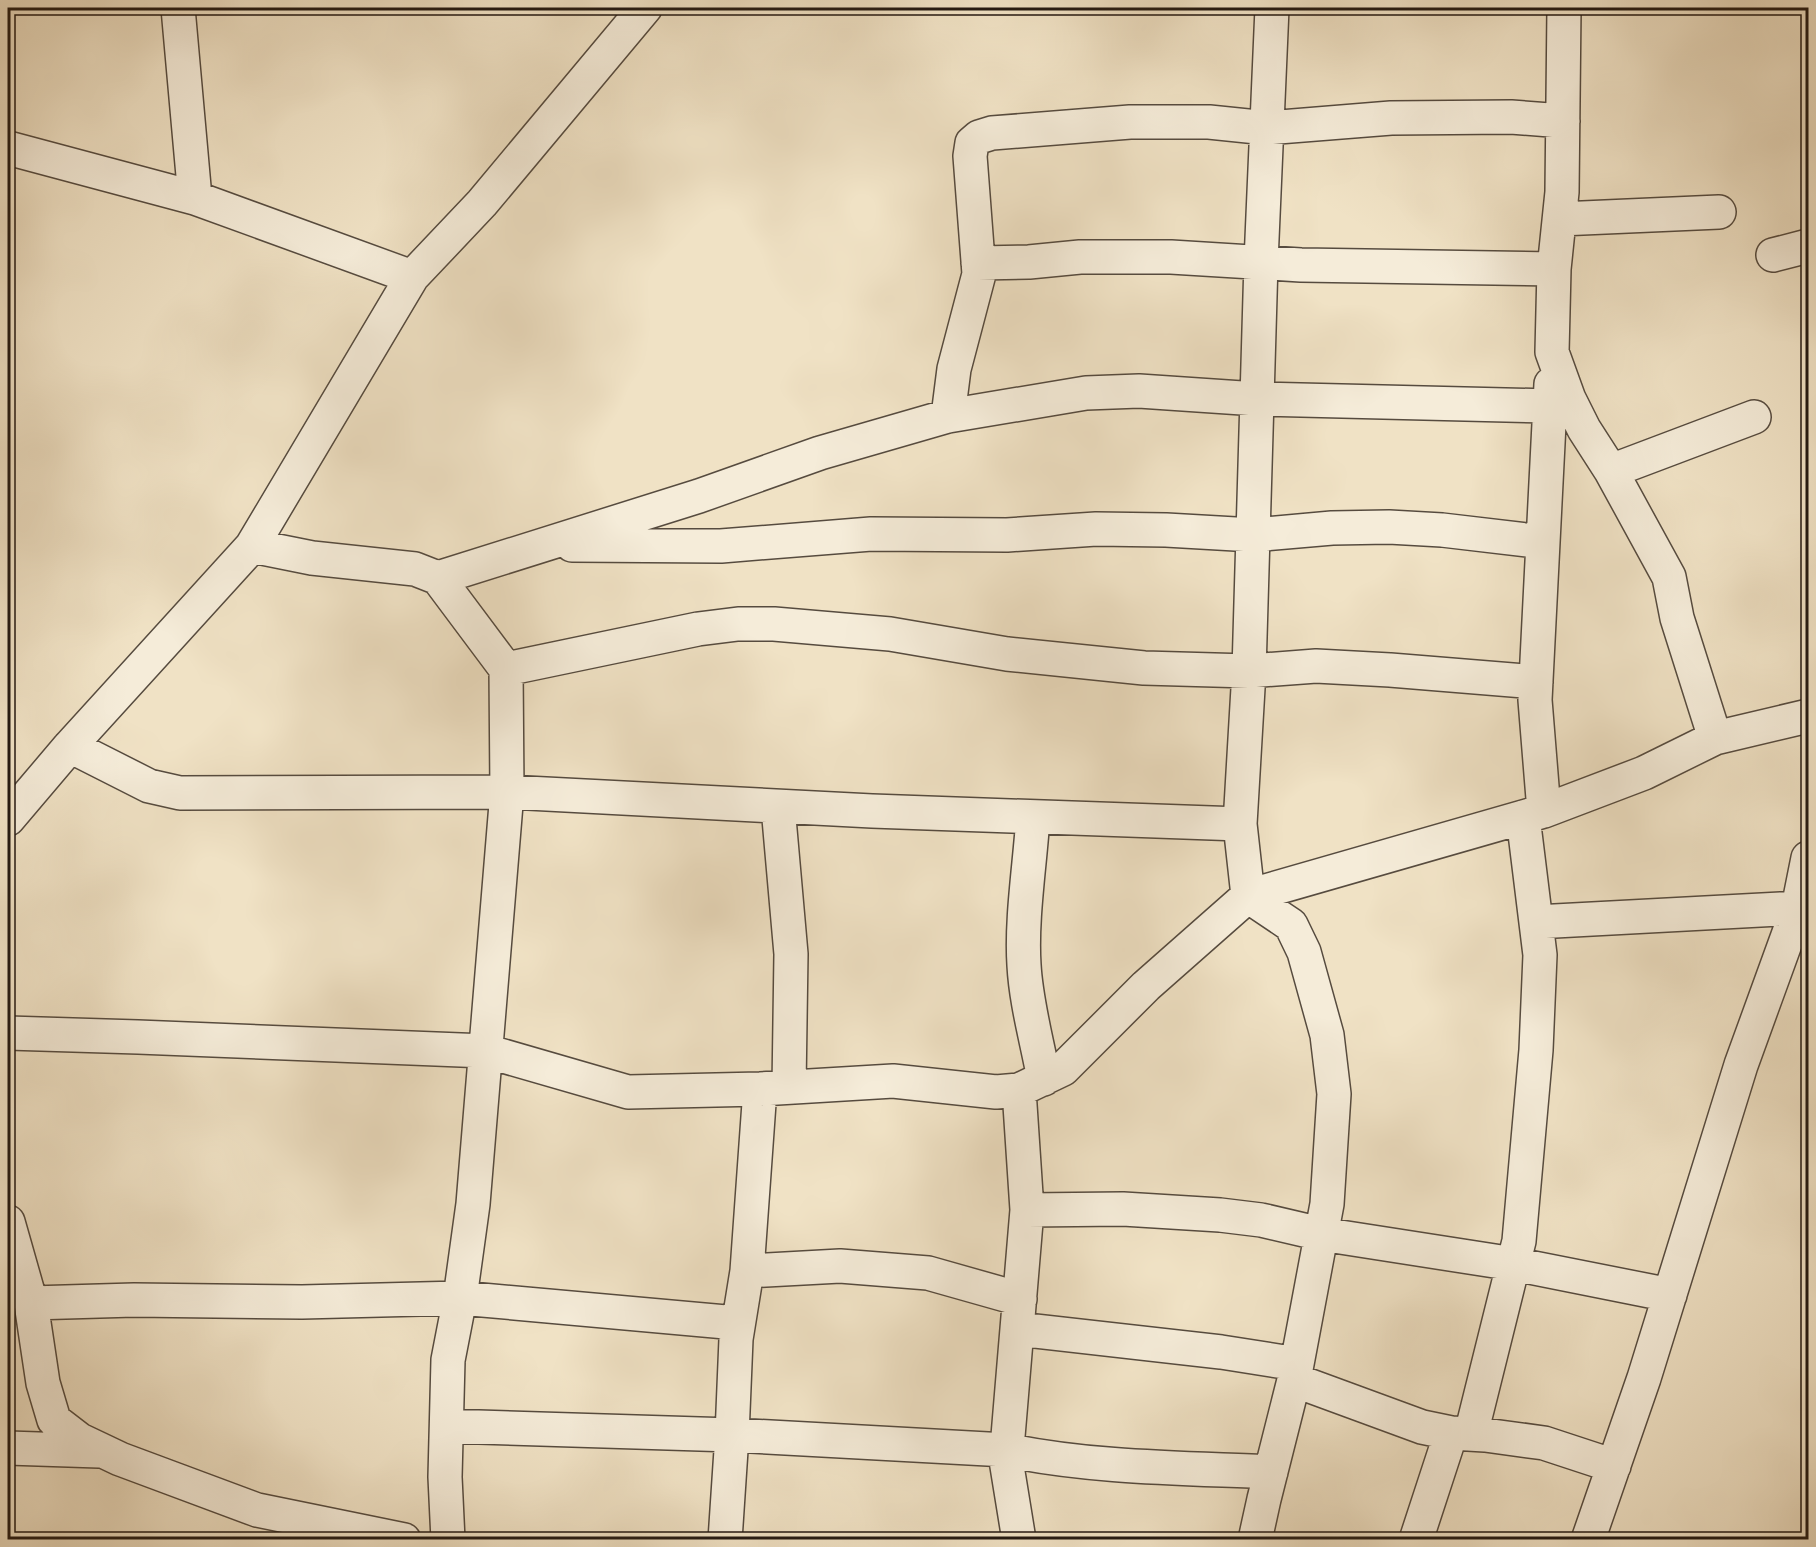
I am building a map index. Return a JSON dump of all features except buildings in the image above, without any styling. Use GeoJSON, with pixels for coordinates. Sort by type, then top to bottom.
{"type":"FeatureCollection","features":[{"type":"Feature","properties":{"kind":"street"},"geometry":{"type":"LineString","coordinates":[[178,8],[195,198]]}},
{"type":"Feature","properties":{"kind":"street"},"geometry":{"type":"LineString","coordinates":[[8,819],[70,746],[252,546],[412,277],[482,203],[645,8]]}},
{"type":"Feature","properties":{"kind":"street"},"geometry":{"type":"LineString","coordinates":[[1255,1539],[1296,1372],[1327,1204],[1334,1094],[1327,1035],[1304,951],[1291,925],[1248,896],[1240,824],[1249,671],[1261,262],[1272,8]]}},
{"type":"Feature","properties":{"kind":"street"},"geometry":{"type":"LineString","coordinates":[[1416,1539],[1461,1433],[1514,1264],[1519,1241],[1536,1050],[1540,955],[1536,922],[1534,814],[1536,682],[1550,406],[1554,268],[1562,192],[1564,8]]}},
{"type":"Feature","properties":{"kind":"street"},"geometry":{"type":"LineString","coordinates":[[948,416],[954,369],[979,274],[970,156],[972,143],[979,137],[992,133],[1131,122],[1209,122],[1267,128],[1391,118],[1511,117],[1563,121]]}},
{"type":"Feature","properties":{"kind":"street"},"geometry":{"type":"LineString","coordinates":[[8,148],[195,198],[412,277]]}},
{"type":"Feature","properties":{"kind":"street"},"geometry":{"type":"LineString","coordinates":[[1560,219],[1719,212]]}},
{"type":"Feature","properties":{"kind":"street"},"geometry":{"type":"LineString","coordinates":[[1773,255],[1809,246]]}},
{"type":"Feature","properties":{"kind":"street"},"geometry":{"type":"LineString","coordinates":[[978,263],[1029,262],[1080,257],[1171,257],[1300,265],[1554,268]]}},
{"type":"Feature","properties":{"kind":"street"},"geometry":{"type":"LineString","coordinates":[[1552,352],[1584,429],[1611,471],[1669,577],[1677,618],[1715,738]]}},
{"type":"Feature","properties":{"kind":"street"},"geometry":{"type":"LineString","coordinates":[[438,578],[699,496],[820,453],[948,416],[1086,393],[1139,391],[1257,399],[1550,406]]}},
{"type":"Feature","properties":{"kind":"street"},"geometry":{"type":"LineString","coordinates":[[1611,471],[1754,417]]}},
{"type":"Feature","properties":{"kind":"street"},"geometry":{"type":"LineString","coordinates":[[542,545],[721,546],[871,534],[1006,535],[1096,529],[1253,535],[1332,528],[1389,527],[1442,530],[1543,542]]}},
{"type":"Feature","properties":{"kind":"street"},"geometry":{"type":"LineString","coordinates":[[252,546],[312,558],[415,569],[438,578],[506,669],[507,792],[486,1051],[473,1204],[460,1298],[448,1360],[445,1477],[448,1539]]}},
{"type":"Feature","properties":{"kind":"street"},"geometry":{"type":"LineString","coordinates":[[506,669],[698,629],[738,624],[762,624],[890,634],[1007,654],[1132,667],[1249,671],[1316,666],[1536,682]]}},
{"type":"Feature","properties":{"kind":"street"},"geometry":{"type":"LineString","coordinates":[[8,1033],[486,1051],[628,1092],[775,1088],[893,1081],[996,1092],[1032,1084],[1062,1069],[1146,986],[1248,896],[1534,814],[1644,773],[1715,738],[1809,716]]}},
{"type":"Feature","properties":{"kind":"street"},"geometry":{"type":"LineString","coordinates":[[70,746],[148,786],[180,793],[507,792],[778,807],[1240,824]]}},
{"type":"Feature","properties":{"kind":"street"},"geometry":{"type":"LineString","coordinates":[[725,1539],[737,1323],[775,1088],[791,954],[784,897],[778,807]]}},
{"type":"Feature","properties":{"kind":"street"},"geometry":{"type":"LineString","coordinates":[[1019,1539],[1006,1450],[1027,1210],[1032,1084],[1024,964],[1024,926],[1033,817]]}},
{"type":"Feature","properties":{"kind":"street"},"geometry":{"type":"LineString","coordinates":[[1588,1539],[1644,1378],[1741,1065],[1798,908],[1809,858]]}},
{"type":"Feature","properties":{"kind":"street"},"geometry":{"type":"LineString","coordinates":[[1536,922],[1798,908]]}},
{"type":"Feature","properties":{"kind":"street"},"geometry":{"type":"LineString","coordinates":[[1027,1210],[1123,1209],[1261,1220],[1321,1234],[1514,1264],[1670,1295]]}},
{"type":"Feature","properties":{"kind":"street"},"geometry":{"type":"LineString","coordinates":[[8,1222],[31,1303],[43,1383],[54,1420],[80,1440],[120,1459],[257,1510],[404,1539]]}},
{"type":"Feature","properties":{"kind":"street"},"geometry":{"type":"LineString","coordinates":[[747,1271],[840,1266],[928,1273],[1019,1314],[1210,1350],[1296,1372],[1422,1427],[1544,1443],[1614,1466]]}},
{"type":"Feature","properties":{"kind":"street"},"geometry":{"type":"LineString","coordinates":[[31,1303],[134,1300],[302,1302],[460,1298],[737,1323]]}},
{"type":"Feature","properties":{"kind":"street"},"geometry":{"type":"LineString","coordinates":[[447,1426],[732,1435],[1006,1450],[1048,1459],[1087,1463],[1271,1472]]}},
{"type":"Feature","properties":{"kind":"street"},"geometry":{"type":"LineString","coordinates":[[8,1448],[103,1451]]}}]}
